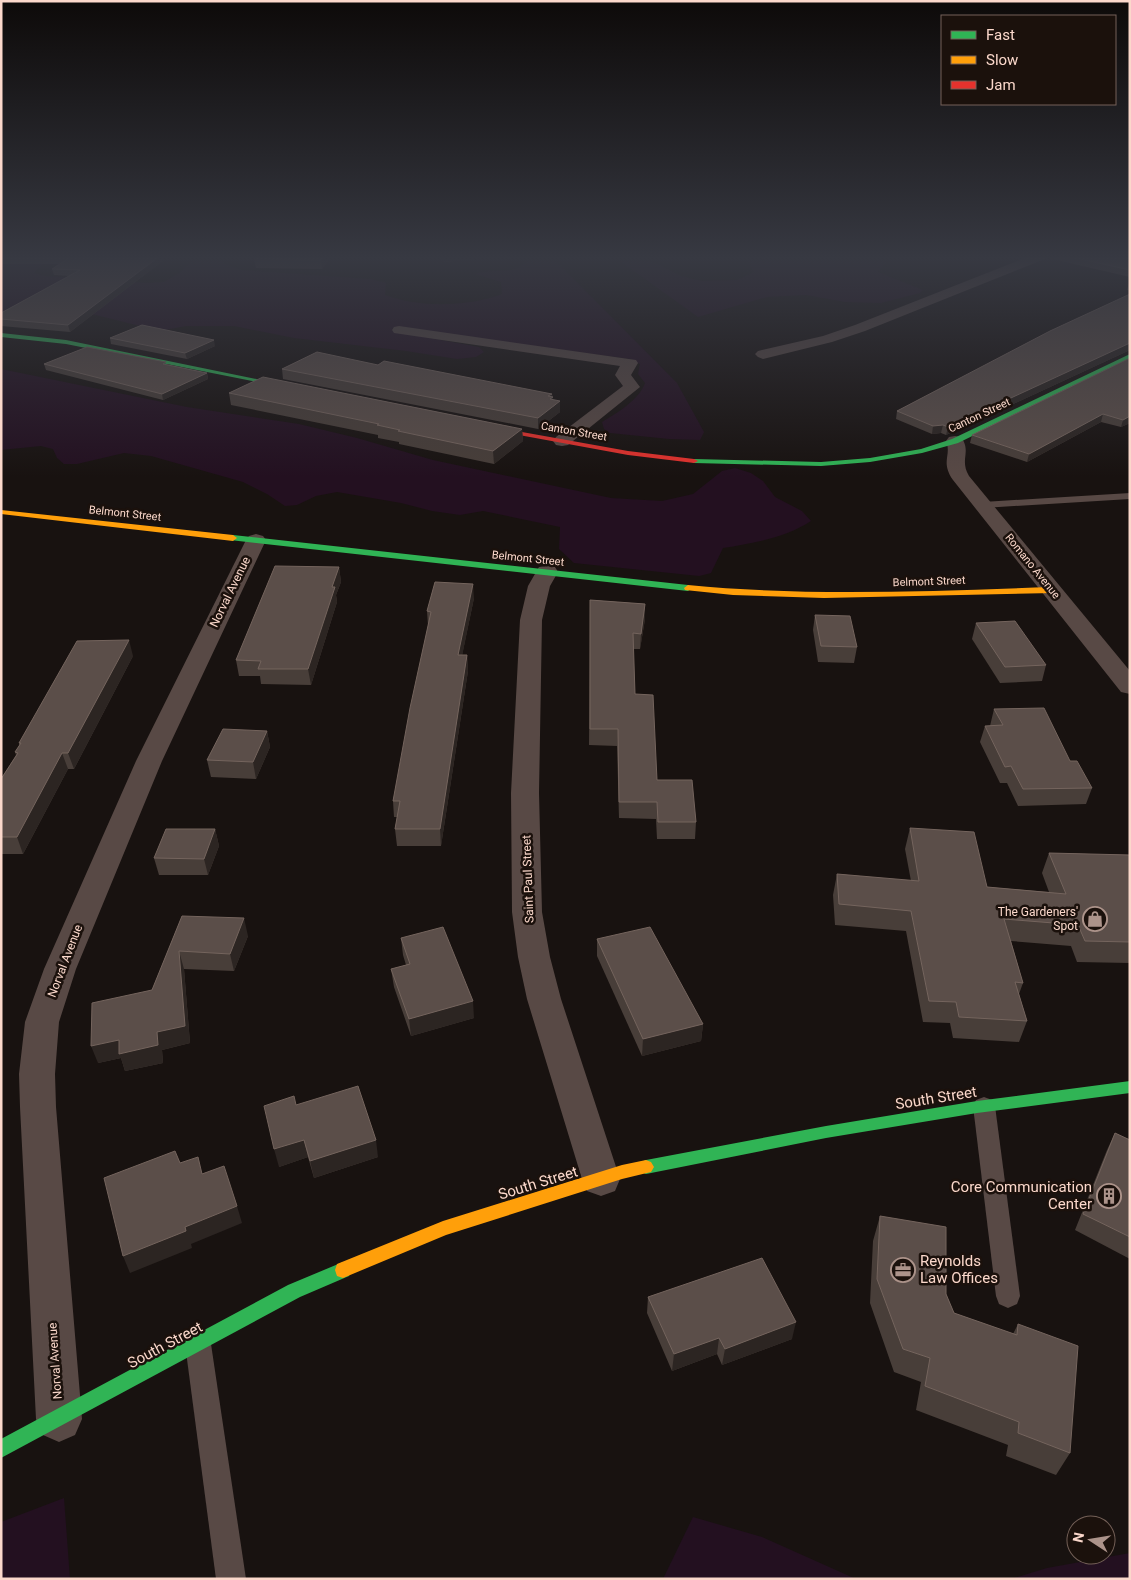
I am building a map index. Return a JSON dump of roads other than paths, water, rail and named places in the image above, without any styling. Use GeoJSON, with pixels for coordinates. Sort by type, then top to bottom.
{"type":"FeatureCollection","features":[{"type":"Feature","properties":{"kind":"street"},"geometry":{"type":"LineString","coordinates":[[399,330],[630,363],[623,375],[632,387],[562,441]]}},
{"type":"Feature","properties":{"kind":"street"},"geometry":{"type":"LineString","coordinates":[[763,354],[827,339],[855,330]]}},
{"type":"Feature","properties":{"kind":"street"},"geometry":{"type":"LineString","coordinates":[[1,335],[66,342],[306,390]]}},
{"type":"Feature","properties":{"kind":"street","name":"Canton Street"},"geometry":{"type":"LineString","coordinates":[[474,424],[628,453],[703,462],[821,464],[870,460],[922,451],[955,441],[1130,356]]}},
{"type":"Feature","properties":{"kind":"street","name":"Romano Avenue"},"geometry":{"type":"LineString","coordinates":[[955,441],[958,448],[953,461],[957,473],[1130,687]]}},
{"type":"Feature","properties":{"kind":"street","name":"Belmont Street"},"geometry":{"type":"LineString","coordinates":[[1,512],[752,594],[842,596],[1053,590]]}},
{"type":"Feature","properties":{"kind":"street","name":"Norval Avenue"},"geometry":{"type":"LineString","coordinates":[[59,1419],[36,1074],[42,1022],[60,969],[149,761],[256,540]]}},
{"type":"Feature","properties":{"kind":"street","name":"Saint Paul Street"},"geometry":{"type":"LineString","coordinates":[[547,572],[540,586],[531,620],[525,793],[527,912],[534,957],[544,999],[601,1179]]}},
{"type":"Feature","properties":{"kind":"street","name":"South Street"},"geometry":{"type":"LineString","coordinates":[[1,1449],[294,1292],[443,1228],[622,1172],[826,1132],[984,1106],[1130,1087]]}},
{"type":"Feature","properties":{"kind":"lane"},"geometry":{"type":"LineString","coordinates":[[983,505],[1130,496]]}},
{"type":"Feature","properties":{"kind":"lane"},"geometry":{"type":"LineString","coordinates":[[984,1106],[1008,1296]]}},
{"type":"Feature","properties":{"kind":"lane"},"geometry":{"type":"LineString","coordinates":[[198,1344],[231,1579]]}},
{"type":"Feature","properties":{"kind":"place","name":"The Gardeners' Spot"},"geometry":{"type":"Point","coordinates":[1095,919]}},
{"type":"Feature","properties":{"kind":"place","name":"Core Communication Center"},"geometry":{"type":"Point","coordinates":[1109,1196]}},
{"type":"Feature","properties":{"kind":"place","name":"Reynolds Law Offices"},"geometry":{"type":"Point","coordinates":[903,1270]}}]}
